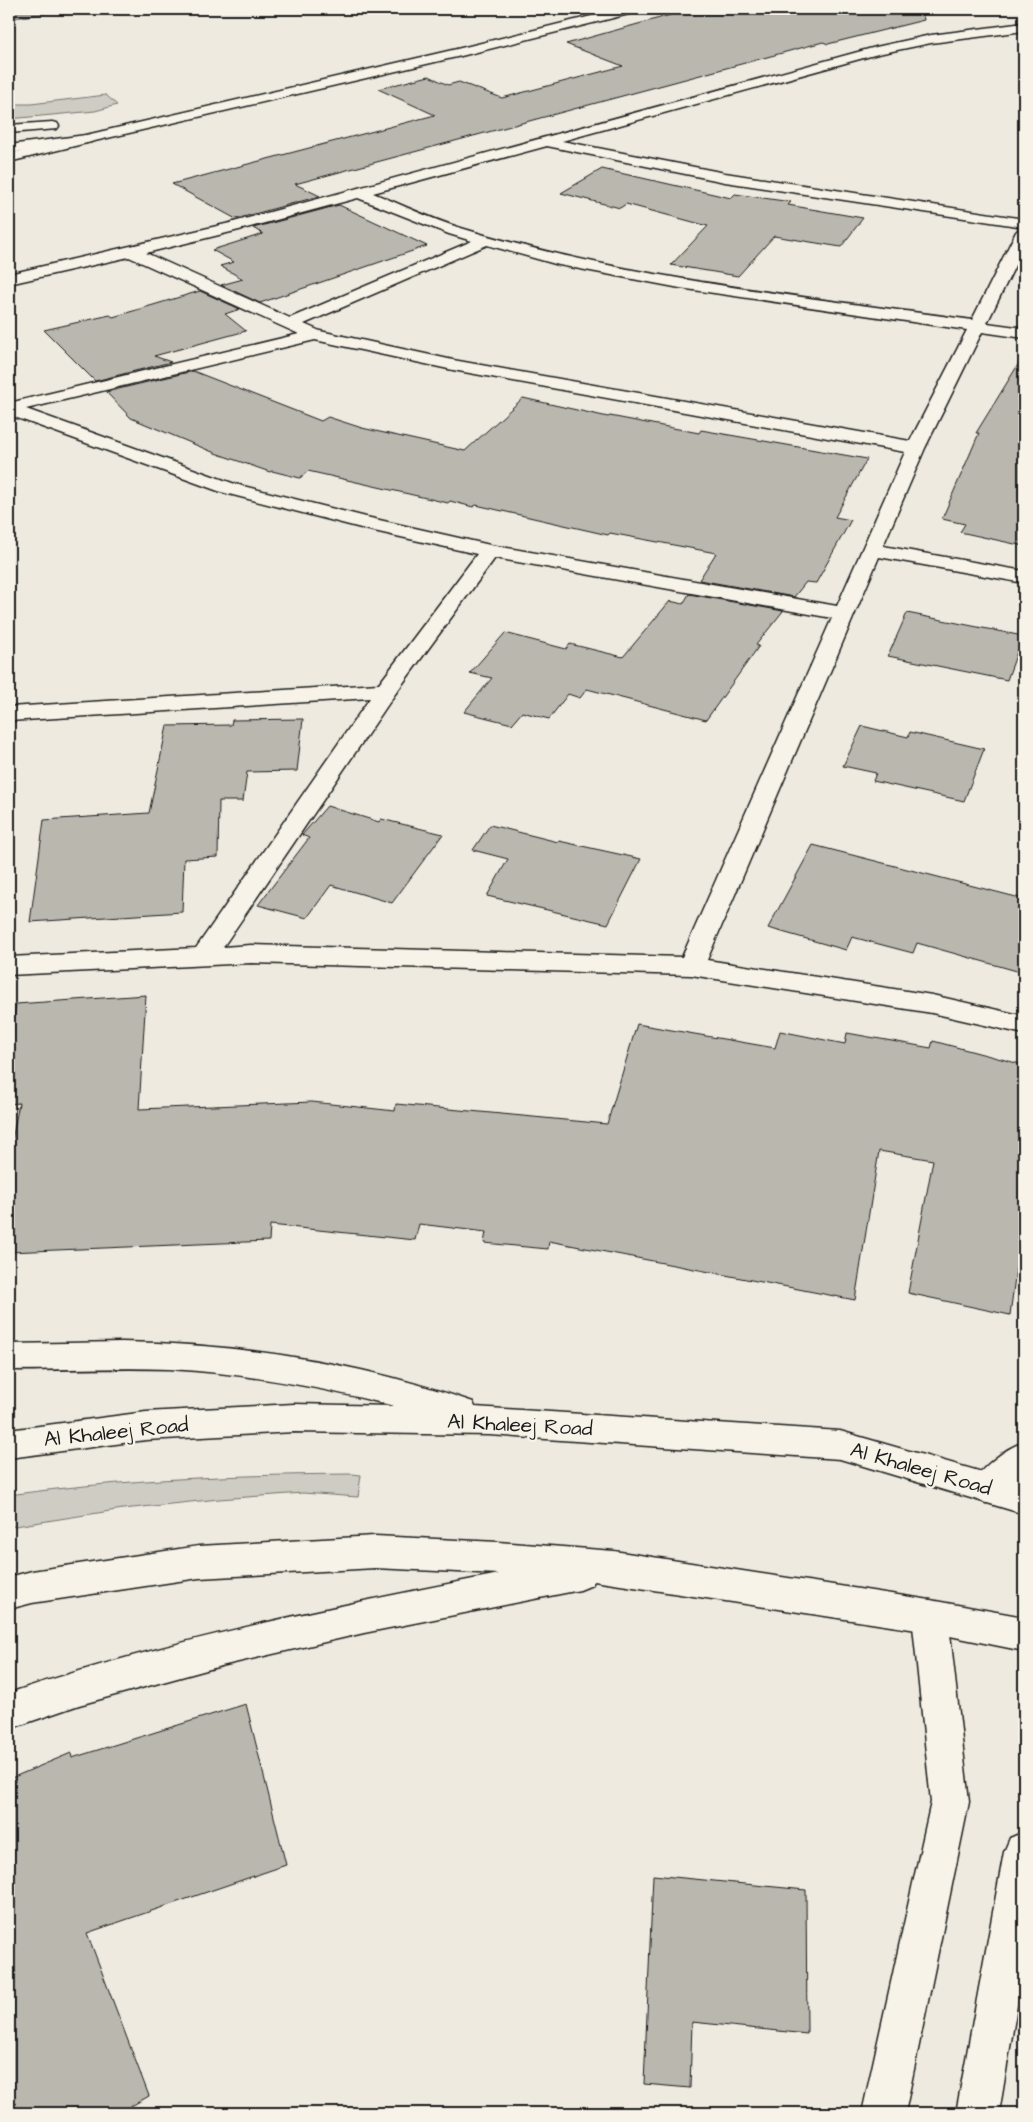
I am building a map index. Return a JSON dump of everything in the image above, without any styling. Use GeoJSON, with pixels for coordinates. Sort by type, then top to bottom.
{"type":"FeatureCollection","features":[{"type":"Feature","properties":{"kind":"street"},"geometry":{"type":"LineString","coordinates":[[9,158],[86,138],[461,52],[634,9]]}},
{"type":"Feature","properties":{"kind":"street"},"geometry":{"type":"LineString","coordinates":[[9,268],[125,243],[278,204],[877,42],[946,30],[1024,20]]}},
{"type":"Feature","properties":{"kind":"street"},"geometry":{"type":"LineString","coordinates":[[9,279],[59,270],[234,227],[876,51],[931,39],[1024,27]]}},
{"type":"Feature","properties":{"kind":"street"},"geometry":{"type":"LineString","coordinates":[[9,129],[63,125]]}},
{"type":"Feature","properties":{"kind":"street"},"geometry":{"type":"LineString","coordinates":[[530,135],[545,142],[608,157],[710,177],[1024,222]]}},
{"type":"Feature","properties":{"kind":"street"},"geometry":{"type":"LineString","coordinates":[[9,149],[86,138]]}},
{"type":"Feature","properties":{"kind":"street"},"geometry":{"type":"LineString","coordinates":[[359,193],[454,231],[559,260],[680,283],[1024,333]]}},
{"type":"Feature","properties":{"kind":"street"},"geometry":{"type":"LineString","coordinates":[[691,966],[916,448],[1024,232]]}},
{"type":"Feature","properties":{"kind":"street"},"geometry":{"type":"LineString","coordinates":[[289,324],[486,240]]}},
{"type":"Feature","properties":{"kind":"street"},"geometry":{"type":"LineString","coordinates":[[131,252],[315,335],[453,365],[916,448]]}},
{"type":"Feature","properties":{"kind":"street"},"geometry":{"type":"LineString","coordinates":[[9,409],[315,335]]}},
{"type":"Feature","properties":{"kind":"street"},"geometry":{"type":"LineString","coordinates":[[9,409],[228,488],[365,523],[490,551],[844,614]]}},
{"type":"Feature","properties":{"kind":"street"},"geometry":{"type":"LineString","coordinates":[[872,550],[1024,577]]}},
{"type":"Feature","properties":{"kind":"street"},"geometry":{"type":"LineString","coordinates":[[203,956],[386,690],[490,551]]}},
{"type":"Feature","properties":{"kind":"street"},"geometry":{"type":"LineString","coordinates":[[9,714],[386,690]]}},
{"type":"Feature","properties":{"kind":"street"},"geometry":{"type":"LineString","coordinates":[[9,966],[251,954],[691,966],[932,1004],[1024,1025]]}},
{"type":"Feature","properties":{"kind":"street"},"geometry":{"type":"LineString","coordinates":[[9,1357],[83,1355],[162,1356],[253,1365],[344,1379],[423,1400],[489,1422]]}},
{"type":"Feature","properties":{"kind":"street","name":"Al Khaleej Road"},"geometry":{"type":"LineString","coordinates":[[9,1444],[146,1426],[294,1418],[489,1422],[840,1445],[1024,1499]]}},
{"type":"Feature","properties":{"kind":"street"},"geometry":{"type":"LineString","coordinates":[[986,1488],[1024,1456]]}},
{"type":"Feature","properties":{"kind":"street"},"geometry":{"type":"LineString","coordinates":[[9,1593],[32,1587],[199,1562],[375,1552],[498,1558],[614,1567],[930,1616],[1024,1634]]}},
{"type":"Feature","properties":{"kind":"street"},"geometry":{"type":"LineString","coordinates":[[9,1711],[74,1688],[288,1632],[614,1567]]}},
{"type":"Feature","properties":{"kind":"street"},"geometry":{"type":"LineString","coordinates":[[882,2113],[950,1802],[930,1616]]}},
{"type":"Feature","properties":{"kind":"street"},"geometry":{"type":"LineString","coordinates":[[976,2113],[1024,1852]]}},
{"type":"Feature","properties":{"kind":"shaded area"},"geometry":{"type":"Polygon","coordinates":[[[9,9],[72,9],[9,19],[9,9]]]}},
{"type":"Feature","properties":{"kind":"shaded area"},"geometry":{"type":"Polygon","coordinates":[[[106,95],[117,105],[95,111],[9,119],[9,104],[31,104],[106,95]]]}},
{"type":"Feature","properties":{"kind":"shaded area"},"geometry":{"type":"Polygon","coordinates":[[[361,1475],[358,1497],[303,1493],[219,1499],[123,1509],[9,1527],[9,1495],[95,1485],[180,1479],[361,1475]]]}},
{"type":"Feature","properties":{"kind":"building"},"geometry":{"type":"Polygon","coordinates":[[[692,9],[922,9],[924,20],[828,44],[823,42],[295,184],[320,196],[236,219],[172,184],[435,115],[378,89],[429,76],[448,85],[459,82],[502,98],[623,66],[566,44],[692,9]]]}},
{"type":"Feature","properties":{"kind":"building"},"geometry":{"type":"Polygon","coordinates":[[[602,169],[731,198],[735,194],[791,202],[788,205],[863,218],[841,247],[774,236],[738,276],[671,265],[708,226],[626,204],[620,208],[561,193],[602,169]]]}},
{"type":"Feature","properties":{"kind":"building"},"geometry":{"type":"Polygon","coordinates":[[[339,205],[427,246],[260,303],[221,285],[243,279],[220,266],[234,262],[212,250],[263,234],[253,228],[339,205]]]}},
{"type":"Feature","properties":{"kind":"building"},"geometry":{"type":"Polygon","coordinates":[[[200,291],[240,309],[225,314],[246,331],[154,356],[171,362],[95,381],[44,330],[110,315],[113,317],[200,291]]]}},
{"type":"Feature","properties":{"kind":"building"},"geometry":{"type":"Polygon","coordinates":[[[1024,355],[1024,546],[960,532],[965,524],[942,519],[979,433],[976,433],[1024,355]]]}},
{"type":"Feature","properties":{"kind":"building"},"geometry":{"type":"Polygon","coordinates":[[[193,371],[321,421],[328,417],[362,428],[465,451],[523,398],[608,417],[699,433],[701,430],[867,459],[835,517],[851,520],[816,583],[806,582],[794,597],[699,580],[716,553],[610,533],[608,535],[476,505],[473,507],[450,501],[448,503],[308,471],[300,478],[270,472],[215,453],[131,418],[106,392],[193,371]]]}},
{"type":"Feature","properties":{"kind":"building"},"geometry":{"type":"Polygon","coordinates":[[[689,594],[783,611],[756,645],[759,646],[706,720],[587,689],[580,698],[568,694],[549,719],[522,712],[512,724],[464,712],[492,678],[470,673],[505,633],[566,649],[570,644],[623,657],[670,601],[683,604],[689,594]]]}},
{"type":"Feature","properties":{"kind":"building"},"geometry":{"type":"Polygon","coordinates":[[[907,613],[1023,636],[1007,680],[888,656],[907,613]]]}},
{"type":"Feature","properties":{"kind":"building"},"geometry":{"type":"Polygon","coordinates":[[[303,719],[297,771],[247,772],[243,801],[219,801],[218,857],[184,859],[182,912],[30,922],[44,820],[149,813],[167,726],[231,725],[232,720],[303,719]]]}},
{"type":"Feature","properties":{"kind":"building"},"geometry":{"type":"Polygon","coordinates":[[[862,726],[908,737],[910,732],[984,749],[964,801],[873,781],[876,773],[843,766],[862,726]]]}},
{"type":"Feature","properties":{"kind":"building"},"geometry":{"type":"Polygon","coordinates":[[[327,806],[379,822],[381,819],[443,834],[392,903],[331,885],[307,918],[258,905],[309,838],[302,835],[327,806]]]}},
{"type":"Feature","properties":{"kind":"building"},"geometry":{"type":"Polygon","coordinates":[[[490,825],[558,842],[641,859],[608,924],[487,896],[508,859],[473,850],[490,825]]]}},
{"type":"Feature","properties":{"kind":"building"},"geometry":{"type":"Polygon","coordinates":[[[813,845],[1024,899],[1024,973],[917,943],[913,953],[852,937],[846,950],[768,928],[813,845]]]}},
{"type":"Feature","properties":{"kind":"building"},"geometry":{"type":"Polygon","coordinates":[[[146,995],[139,1109],[312,1102],[395,1111],[396,1104],[607,1124],[637,1024],[775,1048],[780,1031],[845,1044],[847,1033],[931,1048],[933,1041],[1024,1065],[1024,1209],[1010,1315],[908,1293],[933,1160],[879,1151],[855,1300],[549,1241],[548,1249],[484,1243],[486,1232],[419,1224],[415,1240],[270,1225],[269,1241],[9,1252],[9,1157],[19,1103],[9,1104],[9,1054],[16,1004],[146,995]]]}},
{"type":"Feature","properties":{"kind":"building"},"geometry":{"type":"Polygon","coordinates":[[[246,1704],[286,1865],[87,1933],[149,2096],[119,2113],[9,2113],[9,1779],[71,1753],[72,1758],[246,1704]]]}},
{"type":"Feature","properties":{"kind":"building"},"geometry":{"type":"Polygon","coordinates":[[[653,1875],[806,1890],[807,2034],[692,2022],[690,2088],[644,2084],[653,1875]]]}}]}
